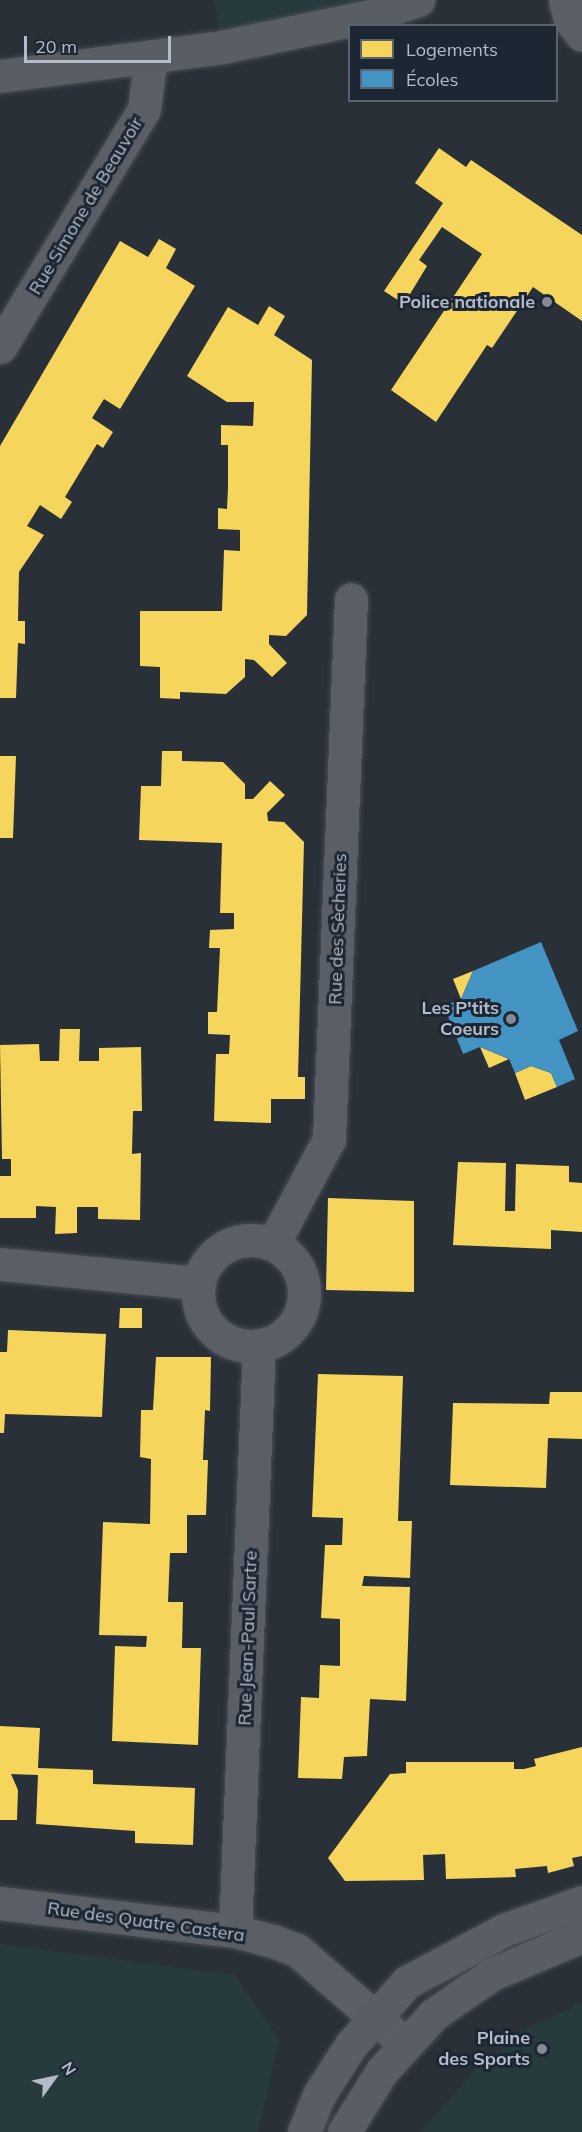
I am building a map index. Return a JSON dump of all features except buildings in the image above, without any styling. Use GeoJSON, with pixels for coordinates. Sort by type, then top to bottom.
{"type":"FeatureCollection","features":[{"type":"Feature","properties":{"kind":"street"},"geometry":{"type":"LineString","coordinates":[[0,76],[222,47],[371,16],[418,0]]}},
{"type":"Feature","properties":{"kind":"street"},"geometry":{"type":"LineString","coordinates":[[565,0],[570,20],[582,35]]}},
{"type":"Feature","properties":{"kind":"street","name":"Rue Simone de Beauvoir"},"geometry":{"type":"LineString","coordinates":[[0,347],[144,110],[151,56]]}},
{"type":"Feature","properties":{"kind":"street","name":"Rue des Sècheries"},"geometry":{"type":"LineString","coordinates":[[273,1244],[329,1139],[351,600]]}},
{"type":"Feature","properties":{"kind":"street"},"geometry":{"type":"LineString","coordinates":[[242,1240],[273,1244],[298,1268],[304,1301],[288,1332],[259,1346],[242,1345],[213,1329],[203,1316],[199,1283],[204,1268],[227,1246],[242,1240]]}},
{"type":"Feature","properties":{"kind":"street"},"geometry":{"type":"LineString","coordinates":[[0,1264],[199,1283]]}},
{"type":"Feature","properties":{"kind":"street","name":"Rue Jean-Paul Sartre"},"geometry":{"type":"LineString","coordinates":[[235,1930],[259,1346]]}},
{"type":"Feature","properties":{"kind":"street"},"geometry":{"type":"LineString","coordinates":[[304,2132],[319,2095],[375,2016],[407,1982],[504,1930],[582,1902]]}},
{"type":"Feature","properties":{"kind":"street","name":"Rue des Quatre Castera"},"geometry":{"type":"LineString","coordinates":[[0,1903],[235,1930],[297,1950],[405,2044]]}},
{"type":"Feature","properties":{"kind":"street"},"geometry":{"type":"LineString","coordinates":[[344,2132],[382,2071],[434,2014],[492,1974],[582,1936]]}},
{"type":"Feature","properties":{"kind":"green space"},"geometry":{"type":"Polygon","coordinates":[[[214,0],[418,0],[222,47],[214,0]]]}},
{"type":"Feature","properties":{"kind":"green space"},"geometry":{"type":"Polygon","coordinates":[[[0,1944],[235,1975],[279,2040],[258,2132],[0,2132],[0,1944]]]}},
{"type":"Feature","properties":{"kind":"green space","name":"Plaine des Sports"},"geometry":{"type":"Polygon","coordinates":[[[582,2003],[582,2132],[421,2132],[474,2071],[529,2027],[582,2003]]]}},
{"type":"Feature","properties":{"kind":"place","name":"Police nationale"},"geometry":{"type":"Point","coordinates":[547,302]}},
{"type":"Feature","properties":{"kind":"place","name":"Les P'tits Coeurs"},"geometry":{"type":"Point","coordinates":[511,1019]}},
{"type":"Feature","properties":{"kind":"place","name":"Plaine des Sports"},"geometry":{"type":"Point","coordinates":[542,2049]}}]}
